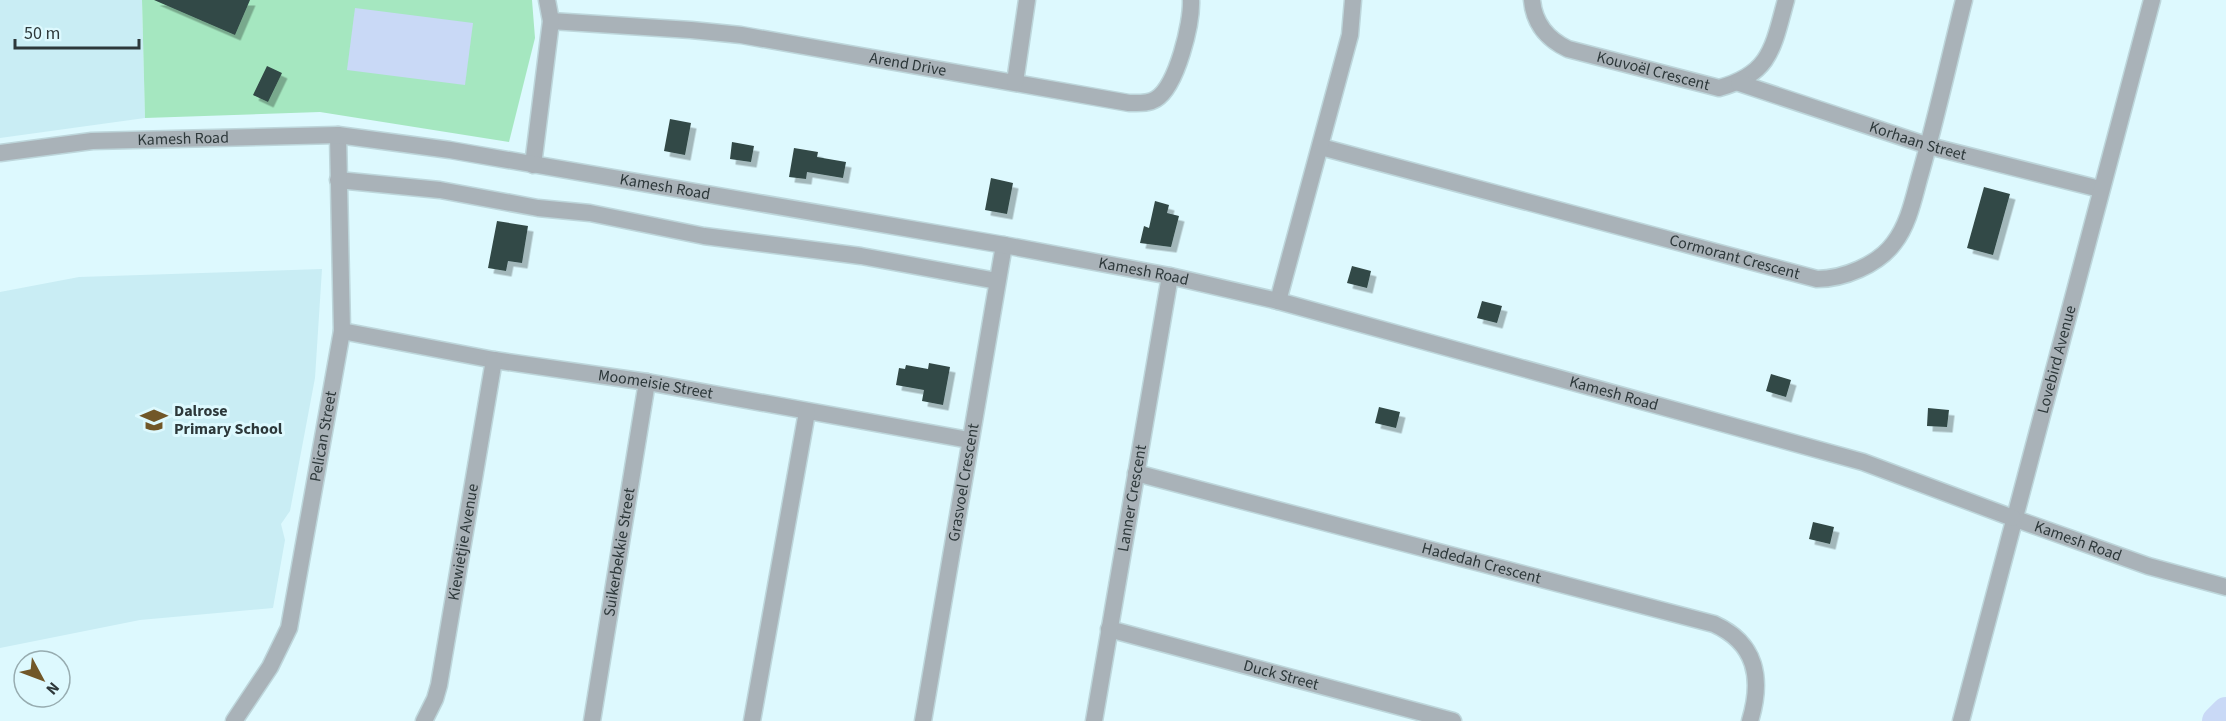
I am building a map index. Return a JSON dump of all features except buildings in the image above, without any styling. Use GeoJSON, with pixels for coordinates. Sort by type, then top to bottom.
{"type":"FeatureCollection","features":[{"type":"Feature","properties":{"kind":"street"},"geometry":{"type":"LineString","coordinates":[[532,165],[551,21],[547,0]]}},
{"type":"Feature","properties":{"kind":"street"},"geometry":{"type":"LineString","coordinates":[[1015,82],[1027,0]]}},
{"type":"Feature","properties":{"kind":"street","name":"Arend Drive"},"geometry":{"type":"LineString","coordinates":[[551,21],[741,35],[1144,104],[1158,98],[1166,89],[1189,28],[1191,0]]}},
{"type":"Feature","properties":{"kind":"street"},"geometry":{"type":"LineString","coordinates":[[1278,301],[1350,35],[1353,0]]}},
{"type":"Feature","properties":{"kind":"street","name":"Kouvoël Crescent"},"geometry":{"type":"LineString","coordinates":[[1532,0],[1537,23],[1558,44],[1568,49],[1719,88],[1739,83]]}},
{"type":"Feature","properties":{"kind":"street"},"geometry":{"type":"LineString","coordinates":[[1739,83],[1763,66],[1769,55],[1785,0]]}},
{"type":"Feature","properties":{"kind":"street","name":"Cormorant Crescent"},"geometry":{"type":"LineString","coordinates":[[1321,147],[1817,279],[1836,279],[1881,256],[1904,228],[1929,146],[1964,0]]}},
{"type":"Feature","properties":{"kind":"street","name":"Lovebird Avenue"},"geometry":{"type":"LineString","coordinates":[[1961,721],[2100,189],[2152,0]]}},
{"type":"Feature","properties":{"kind":"street","name":"Korhaan Street"},"geometry":{"type":"LineString","coordinates":[[1739,83],[1929,146],[2100,189]]}},
{"type":"Feature","properties":{"kind":"street","name":"Kamesh Road"},"geometry":{"type":"LineString","coordinates":[[0,153],[92,141],[338,135],[440,148],[1004,245],[1170,276],[1278,301],[1863,462],[2148,566],[2226,587]]}},
{"type":"Feature","properties":{"kind":"street","name":"Pelican Street"},"geometry":{"type":"LineString","coordinates":[[234,721],[270,667],[289,628],[342,332],[338,135]]}},
{"type":"Feature","properties":{"kind":"street","name":"Kamesh Road"},"geometry":{"type":"LineString","coordinates":[[0,162],[29,151]]}},
{"type":"Feature","properties":{"kind":"street"},"geometry":{"type":"LineString","coordinates":[[338,180],[440,190],[538,208],[590,213],[704,237],[861,256],[997,281]]}},
{"type":"Feature","properties":{"kind":"street","name":"Grasvoel Crescent"},"geometry":{"type":"LineString","coordinates":[[923,721],[1004,245]]}},
{"type":"Feature","properties":{"kind":"street","name":"Lanner Crescent"},"geometry":{"type":"LineString","coordinates":[[1094,721],[1170,276]]}},
{"type":"Feature","properties":{"kind":"street","name":"Moomeisie Street"},"geometry":{"type":"LineString","coordinates":[[342,332],[495,360],[647,382],[969,440]]}},
{"type":"Feature","properties":{"kind":"street","name":"Kiewietjie Avenue"},"geometry":{"type":"LineString","coordinates":[[424,721],[435,699],[441,675],[495,360]]}},
{"type":"Feature","properties":{"kind":"street","name":"Suikerbekkie Street"},"geometry":{"type":"LineString","coordinates":[[592,721],[647,382]]}},
{"type":"Feature","properties":{"kind":"street"},"geometry":{"type":"LineString","coordinates":[[752,721],[807,412]]}},
{"type":"Feature","properties":{"kind":"street","name":"Hadedah Crescent"},"geometry":{"type":"LineString","coordinates":[[1137,473],[1714,624],[1741,640],[1751,658],[1756,693],[1750,721]]}},
{"type":"Feature","properties":{"kind":"street","name":"Duck Street"},"geometry":{"type":"LineString","coordinates":[[1109,629],[1453,721]]}},
{"type":"Feature","properties":{"kind":"shaded area"},"geometry":{"type":"Polygon","coordinates":[[[0,0],[142,0],[145,118],[0,138],[0,0]]]}},
{"type":"Feature","properties":{"kind":"shaded area"},"geometry":{"type":"Polygon","coordinates":[[[355,8],[473,23],[465,85],[347,70],[355,8]]]}},
{"type":"Feature","properties":{"kind":"shaded area","name":"Dalrose Primary School"},"geometry":{"type":"Polygon","coordinates":[[[322,269],[315,378],[290,511],[281,524],[285,540],[273,608],[140,620],[0,648],[0,292],[79,277],[322,269]]]}},
{"type":"Feature","properties":{"kind":"green space"},"geometry":{"type":"Polygon","coordinates":[[[142,0],[532,0],[535,38],[509,142],[320,112],[145,118],[142,0]]]}},
{"type":"Feature","properties":{"kind":"waterway"},"geometry":{"type":"LineString","coordinates":[[2217,721],[2226,712]]}},
{"type":"Feature","properties":{"kind":"place","name":"Dalrose Primary School"},"geometry":{"type":"Point","coordinates":[154,420]}}]}
